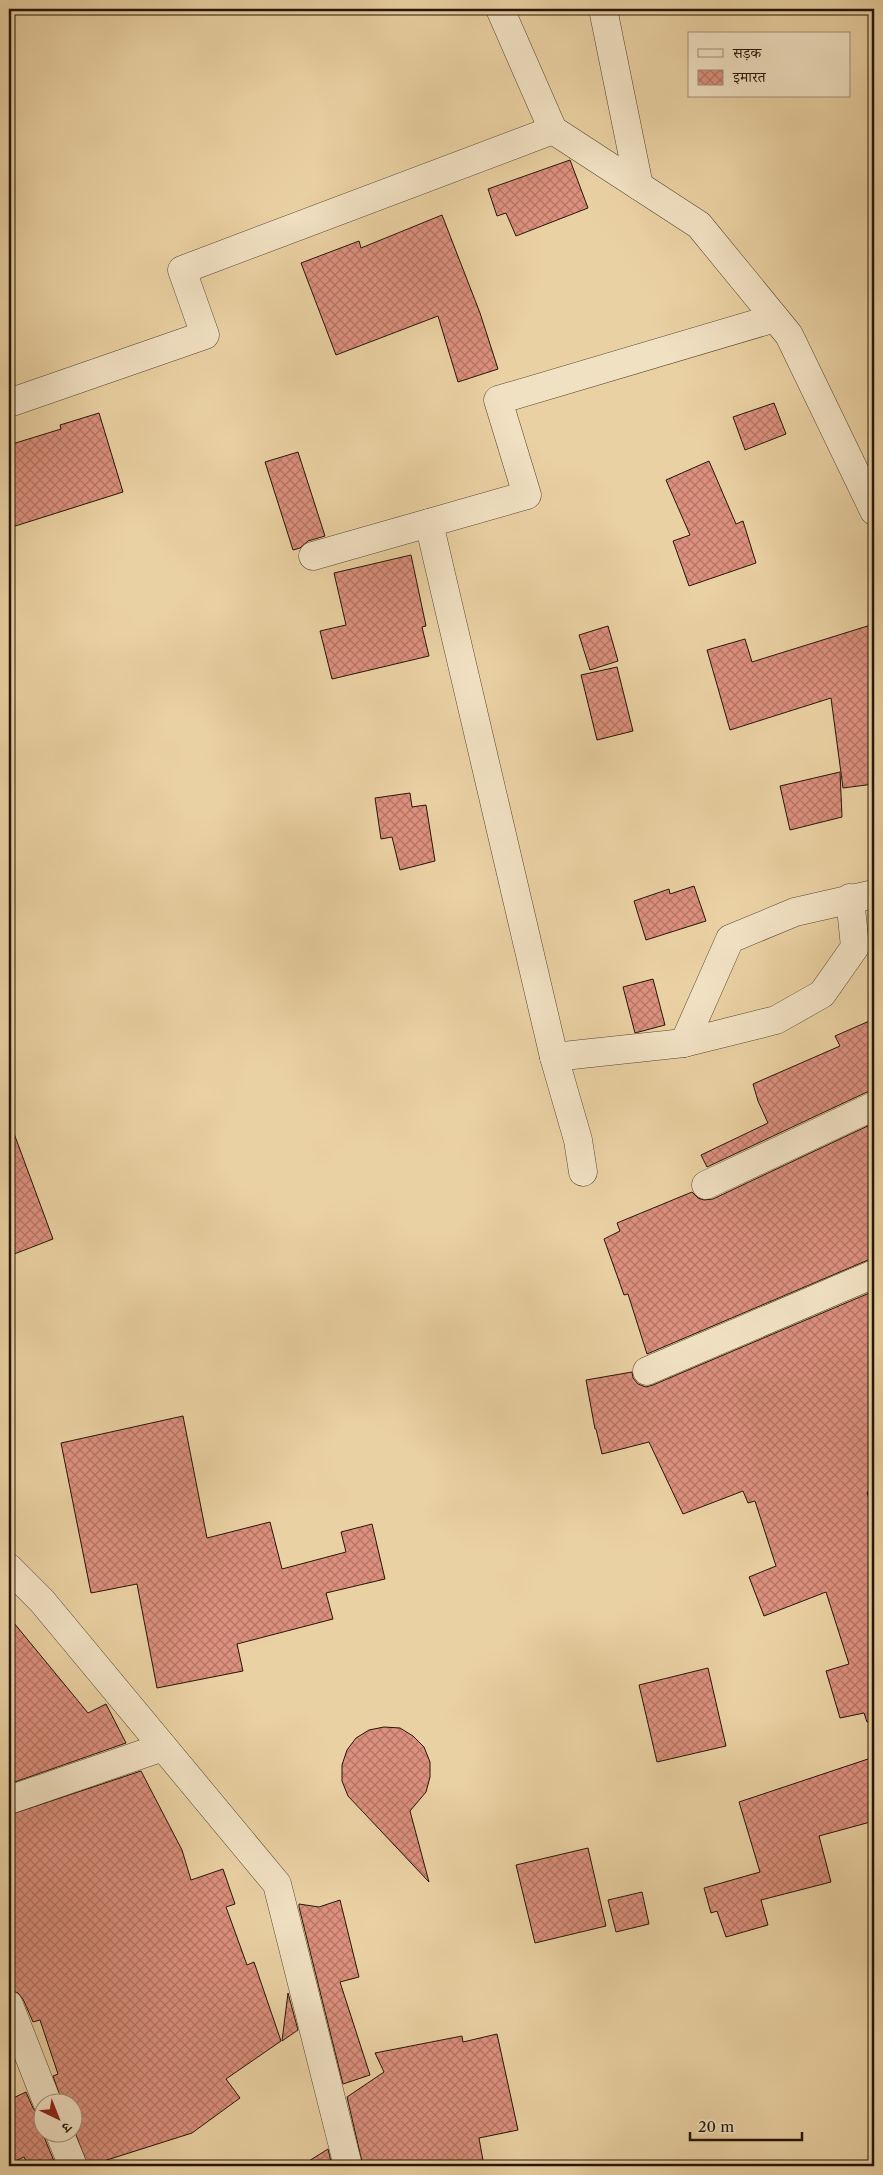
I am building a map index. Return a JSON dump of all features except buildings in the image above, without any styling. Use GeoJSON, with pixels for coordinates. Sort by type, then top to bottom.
{"type":"FeatureCollection","features":[{"type":"Feature","properties":{"kind":"street"},"geometry":{"type":"LineString","coordinates":[[500,9],[553,130],[699,225],[789,334],[874,511]]}},
{"type":"Feature","properties":{"kind":"street"},"geometry":{"type":"LineString","coordinates":[[603,9],[639,186]]}},
{"type":"Feature","properties":{"kind":"street"},"geometry":{"type":"LineString","coordinates":[[9,403],[205,335],[182,270],[553,130]]}},
{"type":"Feature","properties":{"kind":"street"},"geometry":{"type":"LineString","coordinates":[[313,556],[527,495],[498,400],[775,318]]}},
{"type":"Feature","properties":{"kind":"street"},"geometry":{"type":"LineString","coordinates":[[429,523],[554,1056],[578,1140],[583,1172]]}},
{"type":"Feature","properties":{"kind":"street"},"geometry":{"type":"LineString","coordinates":[[554,1056],[684,1043],[776,1020],[822,994],[855,947],[862,896],[795,912],[730,939],[684,1043]]}},
{"type":"Feature","properties":{"kind":"street"},"geometry":{"type":"LineString","coordinates":[[706,1185],[874,1106]]}},
{"type":"Feature","properties":{"kind":"street"},"geometry":{"type":"LineString","coordinates":[[647,1371],[874,1274]]}},
{"type":"Feature","properties":{"kind":"street"},"geometry":{"type":"LineString","coordinates":[[9,1568],[42,1601],[277,1884],[348,2166]]}},
{"type":"Feature","properties":{"kind":"street"},"geometry":{"type":"LineString","coordinates":[[9,1800],[163,1747]]}},
{"type":"Feature","properties":{"kind":"street"},"geometry":{"type":"LineString","coordinates":[[9,2005],[43,2092]]}},
{"type":"Feature","properties":{"kind":"street"},"geometry":{"type":"LineString","coordinates":[[63,2142],[73,2166]]}}]}
